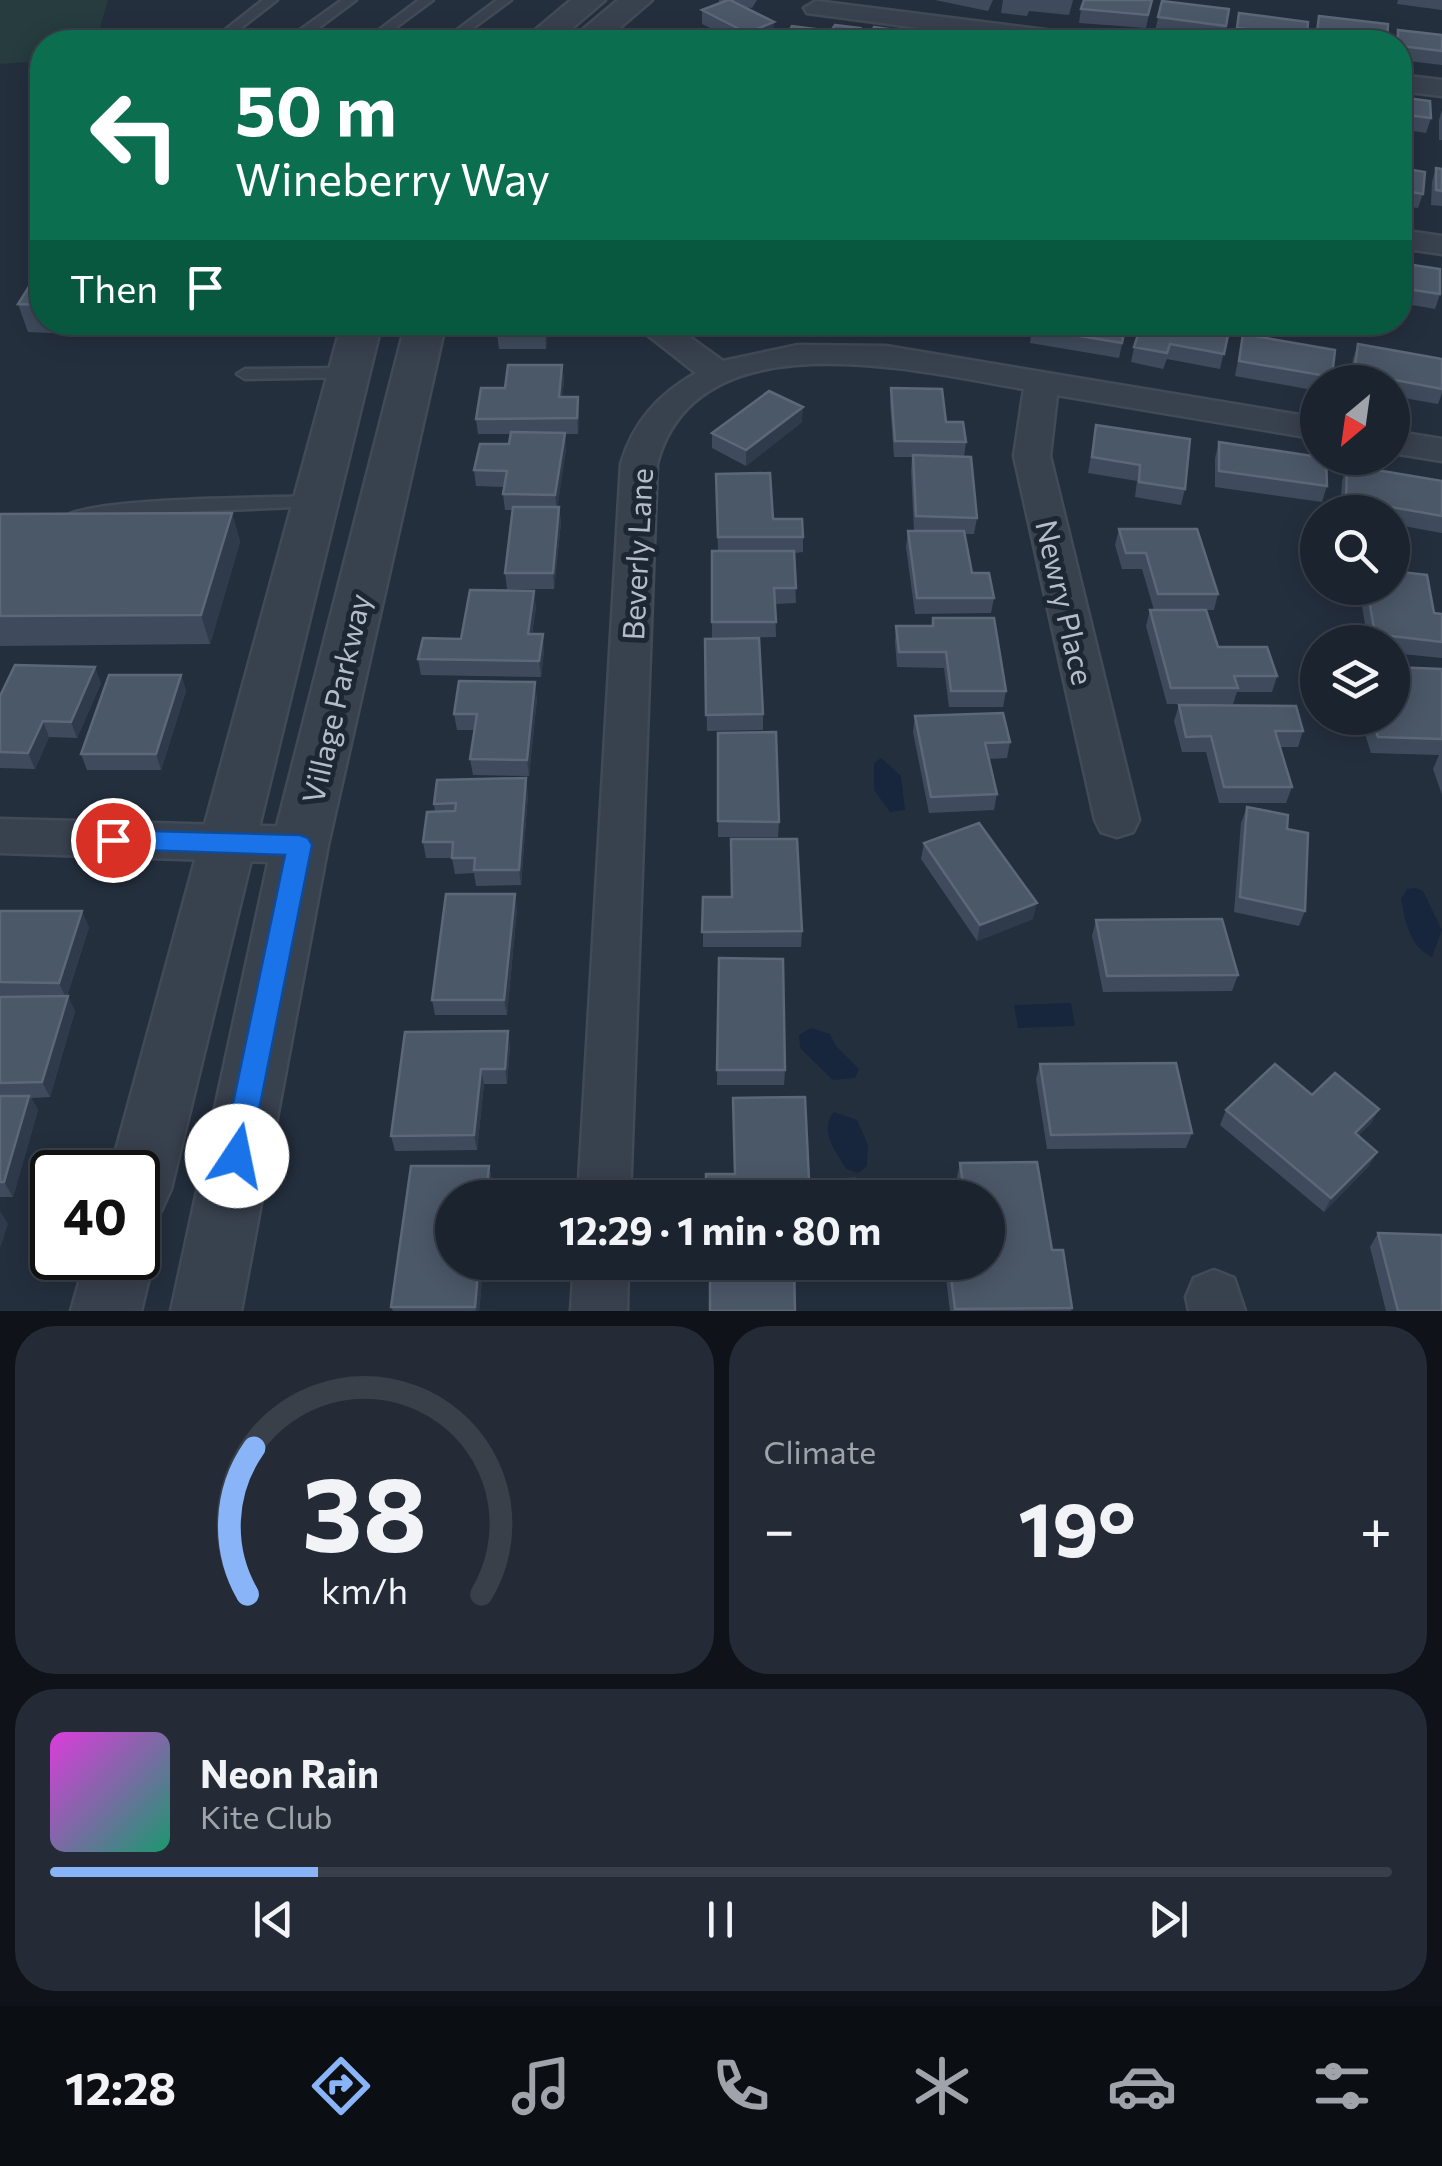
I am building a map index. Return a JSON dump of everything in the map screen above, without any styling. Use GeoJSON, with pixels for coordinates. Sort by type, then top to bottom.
{"type":"FeatureCollection","features":[{"type":"Feature","properties":{"kind":"street"},"geometry":{"type":"LineString","coordinates":[[553,30],[590,0]]}},
{"type":"Feature","properties":{"kind":"street"},"geometry":{"type":"LineString","coordinates":[[599,30],[637,0]]}},
{"type":"Feature","properties":{"kind":"street"},"geometry":{"type":"LineString","coordinates":[[816,8],[986,30]]}},
{"type":"Feature","properties":{"kind":"street"},"geometry":{"type":"LineString","coordinates":[[1412,84],[1442,88]]}},
{"type":"Feature","properties":{"kind":"street"},"geometry":{"type":"LineString","coordinates":[[1412,241],[1442,245]]}},
{"type":"Feature","properties":{"kind":"street"},"geometry":{"type":"LineString","coordinates":[[148,1150],[358,335]]}},
{"type":"Feature","properties":{"kind":"street","name":"Village Parkway"},"geometry":{"type":"LineString","coordinates":[[206,1311],[300,845],[423,335]]}},
{"type":"Feature","properties":{"kind":"street"},"geometry":{"type":"LineString","coordinates":[[666,335],[718,374]]}},
{"type":"Feature","properties":{"kind":"street","name":"Beverly Lane"},"geometry":{"type":"LineString","coordinates":[[605,1180],[640,464],[649,430],[678,400],[718,374],[766,358],[815,352],[886,356],[1300,426]]}},
{"type":"Feature","properties":{"kind":"street","name":"Newry Place"},"geometry":{"type":"LineString","coordinates":[[1042,382],[1032,456],[1117,820]]}},
{"type":"Feature","properties":{"kind":"street"},"geometry":{"type":"LineString","coordinates":[[1410,445],[1442,450]]}},
{"type":"Feature","properties":{"kind":"street"},"geometry":{"type":"LineString","coordinates":[[0,836],[300,845]]}},
{"type":"Feature","properties":{"kind":"street"},"geometry":{"type":"LineString","coordinates":[[106,1311],[114,1280]]}},
{"type":"Feature","properties":{"kind":"street"},"geometry":{"type":"LineString","coordinates":[[598,1311],[600,1280]]}},
{"type":"Feature","properties":{"kind":"lane"},"geometry":{"type":"LineString","coordinates":[[232,30],[272,0]]}},
{"type":"Feature","properties":{"kind":"lane"},"geometry":{"type":"LineString","coordinates":[[308,30],[350,0]]}},
{"type":"Feature","properties":{"kind":"lane"},"geometry":{"type":"LineString","coordinates":[[386,30],[427,0]]}},
{"type":"Feature","properties":{"kind":"lane"},"geometry":{"type":"LineString","coordinates":[[464,30],[505,0]]}},
{"type":"Feature","properties":{"kind":"lane"},"geometry":{"type":"LineString","coordinates":[[245,374],[348,373]]}},
{"type":"Feature","properties":{"kind":"lane"},"geometry":{"type":"LineString","coordinates":[[56,521],[132,508],[314,502]]}},
{"type":"Feature","properties":{"kind":"green space"},"geometry":{"type":"Polygon","coordinates":[[[0,0],[108,0],[99,30],[30,30],[30,62],[0,64],[0,0]]]}},
{"type":"Feature","properties":{"kind":"water"},"geometry":{"type":"Polygon","coordinates":[[[881,758],[901,776],[905,810],[890,812],[874,790],[874,763],[881,758]]]}},
{"type":"Feature","properties":{"kind":"water"},"geometry":{"type":"Polygon","coordinates":[[[1407,889],[1423,891],[1442,930],[1432,957],[1418,947],[1404,916],[1401,899],[1407,889]]]}},
{"type":"Feature","properties":{"kind":"water"},"geometry":{"type":"Polygon","coordinates":[[[1071,1003],[1075,1026],[1018,1028],[1014,1005],[1071,1003]]]}},
{"type":"Feature","properties":{"kind":"water"},"geometry":{"type":"Polygon","coordinates":[[[811,1028],[830,1034],[836,1046],[859,1069],[855,1078],[833,1080],[800,1048],[799,1035],[811,1028]]]}},
{"type":"Feature","properties":{"kind":"water"},"geometry":{"type":"Polygon","coordinates":[[[834,1112],[857,1120],[868,1145],[867,1166],[858,1173],[846,1169],[830,1141],[828,1126],[834,1112]]]}},
{"type":"Feature","properties":{"kind":"building"},"geometry":{"type":"Polygon","coordinates":[[[730,0],[774,22],[754,30],[741,30],[702,10],[730,0]]]}},
{"type":"Feature","properties":{"kind":"building"},"geometry":{"type":"Polygon","coordinates":[[[1084,0],[1152,0],[1148,15],[1081,9],[1084,0]]]}},
{"type":"Feature","properties":{"kind":"building"},"geometry":{"type":"Polygon","coordinates":[[[1162,1],[1229,9],[1226,26],[1158,17],[1162,1]]]}},
{"type":"Feature","properties":{"kind":"building"},"geometry":{"type":"Polygon","coordinates":[[[1239,13],[1308,22],[1307,30],[1237,28],[1239,13]]]}},
{"type":"Feature","properties":{"kind":"building"},"geometry":{"type":"Polygon","coordinates":[[[1319,16],[1388,24],[1388,30],[1317,30],[1319,16]]]}},
{"type":"Feature","properties":{"kind":"building"},"geometry":{"type":"Polygon","coordinates":[[[835,25],[860,28],[859,30],[832,30],[835,25]]]}},
{"type":"Feature","properties":{"kind":"building"},"geometry":{"type":"Polygon","coordinates":[[[792,26],[823,30],[790,30],[792,26]]]}},
{"type":"Feature","properties":{"kind":"building"},"geometry":{"type":"Polygon","coordinates":[[[1412,32],[1442,35],[1442,51],[1412,47],[1412,32]]]}},
{"type":"Feature","properties":{"kind":"building"},"geometry":{"type":"Polygon","coordinates":[[[1412,99],[1430,101],[1431,118],[1412,116],[1412,99]]]}},
{"type":"Feature","properties":{"kind":"building"},"geometry":{"type":"Polygon","coordinates":[[[1436,168],[1442,169],[1442,191],[1436,190],[1436,168]]]}},
{"type":"Feature","properties":{"kind":"building"},"geometry":{"type":"Polygon","coordinates":[[[1412,170],[1425,172],[1423,194],[1412,192],[1412,170]]]}},
{"type":"Feature","properties":{"kind":"building"},"geometry":{"type":"Polygon","coordinates":[[[1412,265],[1440,269],[1440,294],[1412,290],[1412,265]]]}},
{"type":"Feature","properties":{"kind":"building"},"geometry":{"type":"Polygon","coordinates":[[[30,285],[30,304],[18,304],[30,285]]]}},
{"type":"Feature","properties":{"kind":"building"},"geometry":{"type":"Polygon","coordinates":[[[1074,335],[1124,335],[1122,343],[1074,335]]]}},
{"type":"Feature","properties":{"kind":"building"},"geometry":{"type":"Polygon","coordinates":[[[1138,335],[1228,335],[1224,354],[1170,344],[1167,353],[1134,347],[1138,335]]]}},
{"type":"Feature","properties":{"kind":"building"},"geometry":{"type":"Polygon","coordinates":[[[1243,335],[1335,350],[1333,365],[1300,365],[1300,371],[1239,361],[1243,335]]]}},
{"type":"Feature","properties":{"kind":"building"},"geometry":{"type":"Polygon","coordinates":[[[1358,344],[1442,359],[1442,389],[1410,383],[1410,365],[1355,365],[1358,344]]]}},
{"type":"Feature","properties":{"kind":"building"},"geometry":{"type":"Polygon","coordinates":[[[508,365],[562,365],[559,397],[578,397],[577,418],[476,419],[481,388],[505,388],[508,365]]]}},
{"type":"Feature","properties":{"kind":"building"},"geometry":{"type":"Polygon","coordinates":[[[891,388],[942,389],[946,422],[963,422],[966,442],[895,441],[891,388]]]}},
{"type":"Feature","properties":{"kind":"building"},"geometry":{"type":"Polygon","coordinates":[[[769,391],[803,407],[746,450],[712,433],[769,391]]]}},
{"type":"Feature","properties":{"kind":"building"},"geometry":{"type":"Polygon","coordinates":[[[1096,425],[1190,439],[1185,489],[1139,482],[1140,465],[1092,457],[1096,425]]]}},
{"type":"Feature","properties":{"kind":"building"},"geometry":{"type":"Polygon","coordinates":[[[511,432],[565,433],[555,495],[503,494],[507,471],[474,470],[480,444],[509,444],[511,432]]]}},
{"type":"Feature","properties":{"kind":"building"},"geometry":{"type":"Polygon","coordinates":[[[1219,442],[1300,454],[1300,475],[1327,475],[1327,486],[1219,471],[1219,442]]]}},
{"type":"Feature","properties":{"kind":"building"},"geometry":{"type":"Polygon","coordinates":[[[913,455],[971,457],[977,518],[916,516],[913,455]]]}},
{"type":"Feature","properties":{"kind":"building"},"geometry":{"type":"Polygon","coordinates":[[[770,473],[773,519],[802,519],[803,537],[718,537],[716,474],[770,473]]]}},
{"type":"Feature","properties":{"kind":"building"},"geometry":{"type":"Polygon","coordinates":[[[1347,475],[1406,475],[1442,481],[1442,516],[1410,510],[1410,495],[1346,495],[1347,475]]]}},
{"type":"Feature","properties":{"kind":"building"},"geometry":{"type":"Polygon","coordinates":[[[513,507],[559,507],[553,573],[505,573],[513,507]]]}},
{"type":"Feature","properties":{"kind":"building"},"geometry":{"type":"Polygon","coordinates":[[[232,513],[201,615],[0,616],[0,514],[232,513]]]}},
{"type":"Feature","properties":{"kind":"building"},"geometry":{"type":"Polygon","coordinates":[[[1119,529],[1197,529],[1218,594],[1158,594],[1146,553],[1126,553],[1119,529]]]}},
{"type":"Feature","properties":{"kind":"building"},"geometry":{"type":"Polygon","coordinates":[[[908,531],[964,531],[972,573],[989,573],[994,598],[917,598],[908,531]]]}},
{"type":"Feature","properties":{"kind":"building"},"geometry":{"type":"Polygon","coordinates":[[[712,551],[794,551],[796,588],[774,588],[776,622],[712,622],[712,551]]]}},
{"type":"Feature","properties":{"kind":"building"},"geometry":{"type":"Polygon","coordinates":[[[1410,573],[1427,575],[1434,613],[1442,614],[1442,642],[1410,638],[1410,625],[1373,625],[1370,605],[1410,605],[1410,573]]]}},
{"type":"Feature","properties":{"kind":"building"},"geometry":{"type":"Polygon","coordinates":[[[470,590],[534,591],[528,634],[543,634],[539,661],[418,659],[423,638],[461,639],[470,590]]]}},
{"type":"Feature","properties":{"kind":"building"},"geometry":{"type":"Polygon","coordinates":[[[1150,610],[1206,610],[1218,647],[1267,647],[1277,676],[1234,676],[1238,688],[1171,688],[1150,610]]]}},
{"type":"Feature","properties":{"kind":"building"},"geometry":{"type":"Polygon","coordinates":[[[933,618],[994,618],[1006,691],[951,691],[946,652],[899,652],[896,626],[933,626],[933,618]]]}},
{"type":"Feature","properties":{"kind":"building"},"geometry":{"type":"Polygon","coordinates":[[[759,638],[763,714],[706,715],[705,639],[759,638]]]}},
{"type":"Feature","properties":{"kind":"building"},"geometry":{"type":"Polygon","coordinates":[[[15,665],[95,667],[71,722],[43,721],[28,753],[0,752],[0,696],[15,665]]]}},
{"type":"Feature","properties":{"kind":"building"},"geometry":{"type":"Polygon","coordinates":[[[1410,668],[1442,669],[1442,739],[1378,737],[1410,735],[1410,668]]]}},
{"type":"Feature","properties":{"kind":"building"},"geometry":{"type":"Polygon","coordinates":[[[109,675],[181,675],[156,754],[81,754],[109,675]]]}},
{"type":"Feature","properties":{"kind":"building"},"geometry":{"type":"Polygon","coordinates":[[[459,681],[535,682],[527,760],[470,759],[477,714],[454,714],[459,681]]]}},
{"type":"Feature","properties":{"kind":"building"},"geometry":{"type":"Polygon","coordinates":[[[1179,705],[1296,706],[1300,731],[1275,731],[1292,787],[1224,787],[1211,736],[1186,737],[1179,705]]]}},
{"type":"Feature","properties":{"kind":"building"},"geometry":{"type":"Polygon","coordinates":[[[1003,713],[1010,742],[985,743],[997,794],[931,797],[915,716],[1003,713]]]}},
{"type":"Feature","properties":{"kind":"building"},"geometry":{"type":"Polygon","coordinates":[[[776,732],[779,822],[718,821],[718,733],[776,732]]]}},
{"type":"Feature","properties":{"kind":"building"},"geometry":{"type":"Polygon","coordinates":[[[526,778],[519,870],[474,870],[475,858],[452,858],[453,842],[423,842],[427,812],[455,811],[456,803],[434,804],[437,780],[526,778]]]}},
{"type":"Feature","properties":{"kind":"building"},"geometry":{"type":"Polygon","coordinates":[[[1247,807],[1288,815],[1287,829],[1308,833],[1305,911],[1240,897],[1247,807]]]}},
{"type":"Feature","properties":{"kind":"building"},"geometry":{"type":"Polygon","coordinates":[[[979,823],[1037,903],[980,925],[924,843],[979,823]]]}},
{"type":"Feature","properties":{"kind":"building"},"geometry":{"type":"Polygon","coordinates":[[[731,839],[797,839],[802,931],[702,932],[703,897],[732,897],[731,839]]]}},
{"type":"Feature","properties":{"kind":"building"},"geometry":{"type":"Polygon","coordinates":[[[446,894],[515,894],[504,1000],[432,1000],[446,894]]]}},
{"type":"Feature","properties":{"kind":"building"},"geometry":{"type":"Polygon","coordinates":[[[0,911],[82,911],[59,983],[0,982],[0,911]]]}},
{"type":"Feature","properties":{"kind":"building"},"geometry":{"type":"Polygon","coordinates":[[[1222,919],[1238,975],[1107,976],[1096,920],[1222,919]]]}},
{"type":"Feature","properties":{"kind":"building"},"geometry":{"type":"Polygon","coordinates":[[[719,958],[783,959],[785,1070],[717,1070],[719,958]]]}},
{"type":"Feature","properties":{"kind":"building"},"geometry":{"type":"Polygon","coordinates":[[[68,996],[42,1082],[0,1083],[0,997],[68,996]]]}},
{"type":"Feature","properties":{"kind":"building"},"geometry":{"type":"Polygon","coordinates":[[[508,1031],[505,1069],[481,1069],[474,1135],[391,1136],[405,1032],[508,1031]]]}},
{"type":"Feature","properties":{"kind":"building"},"geometry":{"type":"Polygon","coordinates":[[[1176,1063],[1192,1133],[1051,1135],[1040,1064],[1176,1063]]]}},
{"type":"Feature","properties":{"kind":"building"},"geometry":{"type":"Polygon","coordinates":[[[1275,1064],[1312,1095],[1335,1073],[1379,1109],[1355,1133],[1377,1152],[1331,1198],[1226,1110],[1275,1064]]]}},
{"type":"Feature","properties":{"kind":"building"},"geometry":{"type":"Polygon","coordinates":[[[0,1096],[29,1096],[4,1182],[0,1182],[0,1096]]]}},
{"type":"Feature","properties":{"kind":"building"},"geometry":{"type":"Polygon","coordinates":[[[805,1097],[809,1180],[706,1180],[706,1174],[735,1174],[733,1098],[805,1097]]]}},
{"type":"Feature","properties":{"kind":"building"},"geometry":{"type":"Polygon","coordinates":[[[1037,1162],[1052,1250],[1063,1250],[1072,1308],[955,1309],[951,1280],[1005,1280],[1005,1180],[962,1180],[960,1163],[1037,1162]]]}},
{"type":"Feature","properties":{"kind":"building"},"geometry":{"type":"Polygon","coordinates":[[[411,1166],[489,1166],[488,1180],[435,1180],[435,1280],[477,1280],[475,1307],[391,1307],[411,1166]]]}},
{"type":"Feature","properties":{"kind":"building"},"geometry":{"type":"Polygon","coordinates":[[[1378,1233],[1442,1235],[1442,1311],[1398,1311],[1378,1233]]]}},
{"type":"Feature","properties":{"kind":"building"},"geometry":{"type":"Polygon","coordinates":[[[710,1280],[794,1280],[795,1311],[710,1311],[710,1280]]]}},
{"type":"Feature","properties":{"kind":"route"},"geometry":{"type":"LineString","coordinates":[[113,840],[300,845],[237,1156]]}}]}
